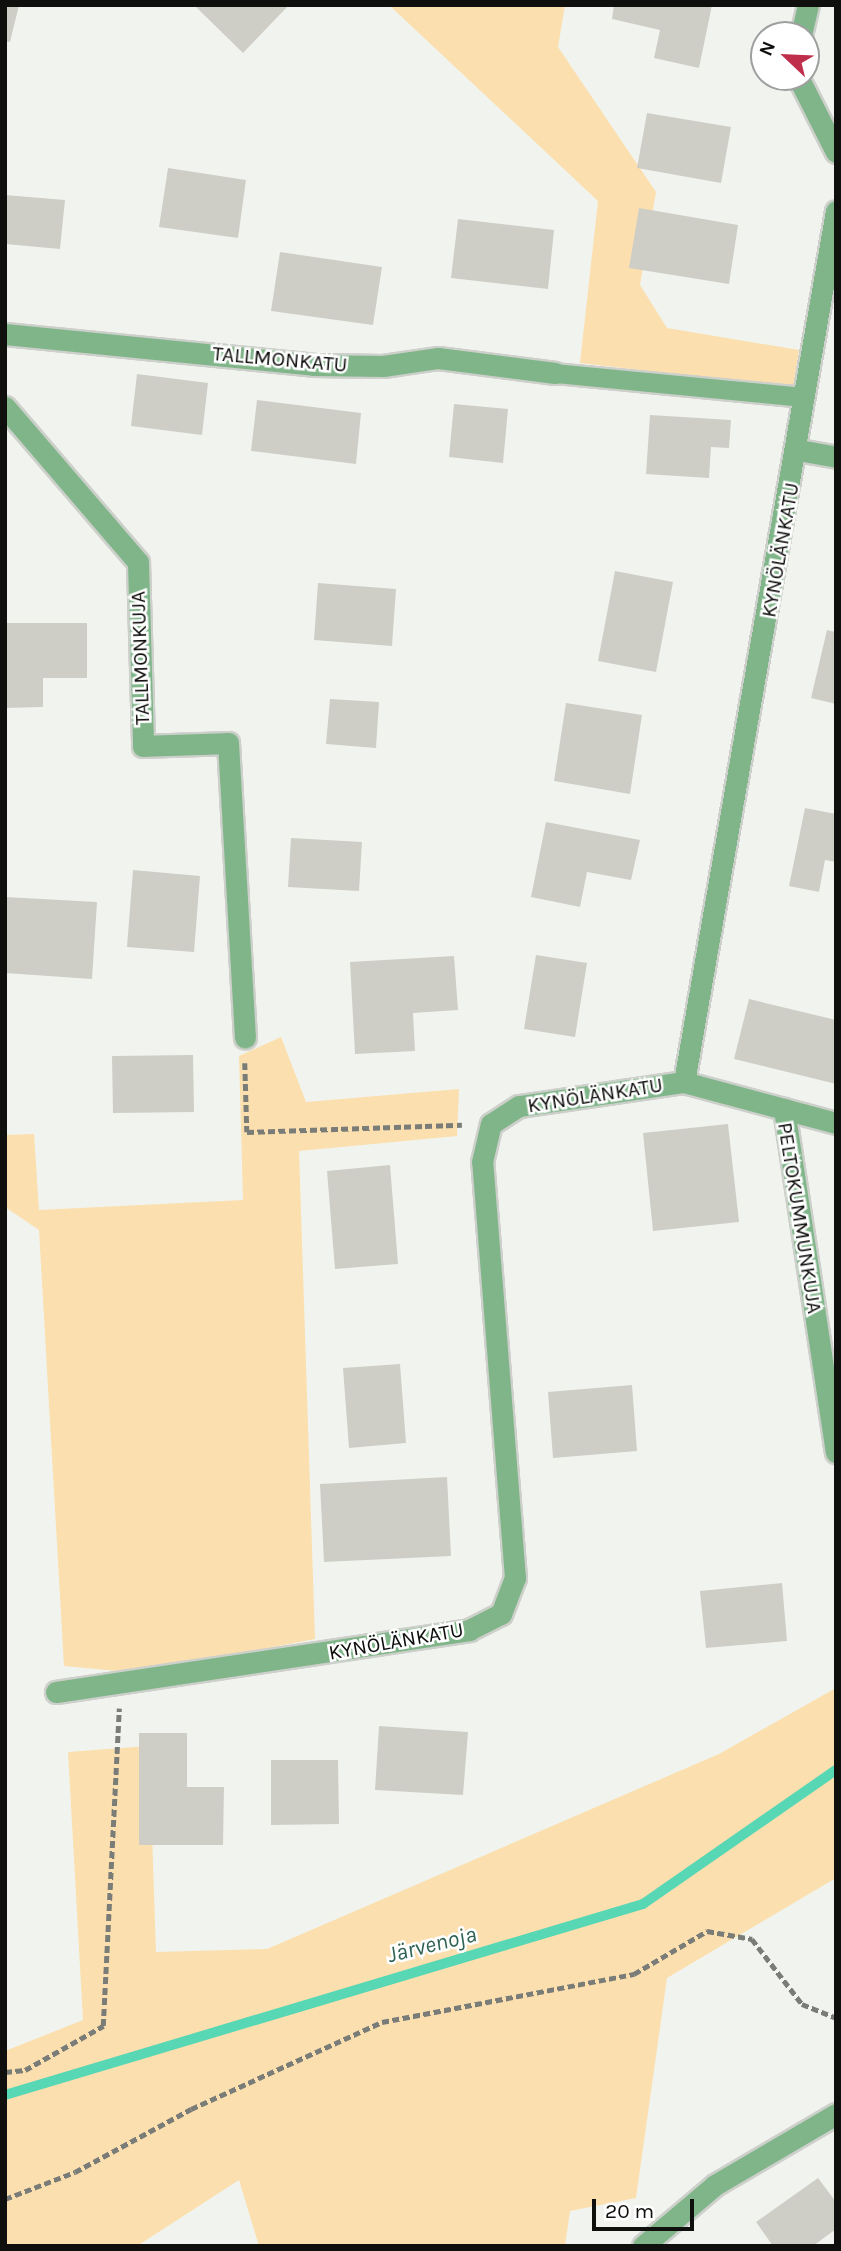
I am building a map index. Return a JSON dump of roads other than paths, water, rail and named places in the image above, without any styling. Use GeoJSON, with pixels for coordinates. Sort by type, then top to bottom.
{"type":"FeatureCollection","features":[{"type":"Feature","properties":{"kind":"street"},"geometry":{"type":"LineString","coordinates":[[805,91],[836,152]]}},
{"type":"Feature","properties":{"kind":"street","name":"KYNÖLÄNKATU"},"geometry":{"type":"LineString","coordinates":[[56,1692],[120,1686],[469,1630],[501,1614],[515,1578],[482,1162],[491,1124],[519,1106],[684,1082],[798,450],[803,397],[836,211]]}},
{"type":"Feature","properties":{"kind":"street","name":"TALLMONKATU"},"geometry":{"type":"LineString","coordinates":[[5,334],[313,365],[383,366],[438,358],[555,373]]}},
{"type":"Feature","properties":{"kind":"street","name":"TALLMONKUJA"},"geometry":{"type":"LineString","coordinates":[[5,407],[138,562],[143,746],[228,743],[245,1038]]}},
{"type":"Feature","properties":{"kind":"street"},"geometry":{"type":"LineString","coordinates":[[798,450],[836,457]]}},
{"type":"Feature","properties":{"kind":"street"},"geometry":{"type":"LineString","coordinates":[[684,1082],[836,1123]]}},
{"type":"Feature","properties":{"kind":"street","name":"PELTOKUMMUNKUJA"},"geometry":{"type":"LineString","coordinates":[[784,1110],[836,1452]]}},
{"type":"Feature","properties":{"kind":"street"},"geometry":{"type":"LineString","coordinates":[[643,2246],[715,2185],[836,2114]]}},
{"type":"Feature","properties":{"kind":"lane"},"geometry":{"type":"LineString","coordinates":[[555,373],[803,397]]}},
{"type":"Feature","properties":{"kind":"waterway","name":"Järvenoja"},"geometry":{"type":"LineString","coordinates":[[5,2095],[643,1904],[836,1770]]}}]}
